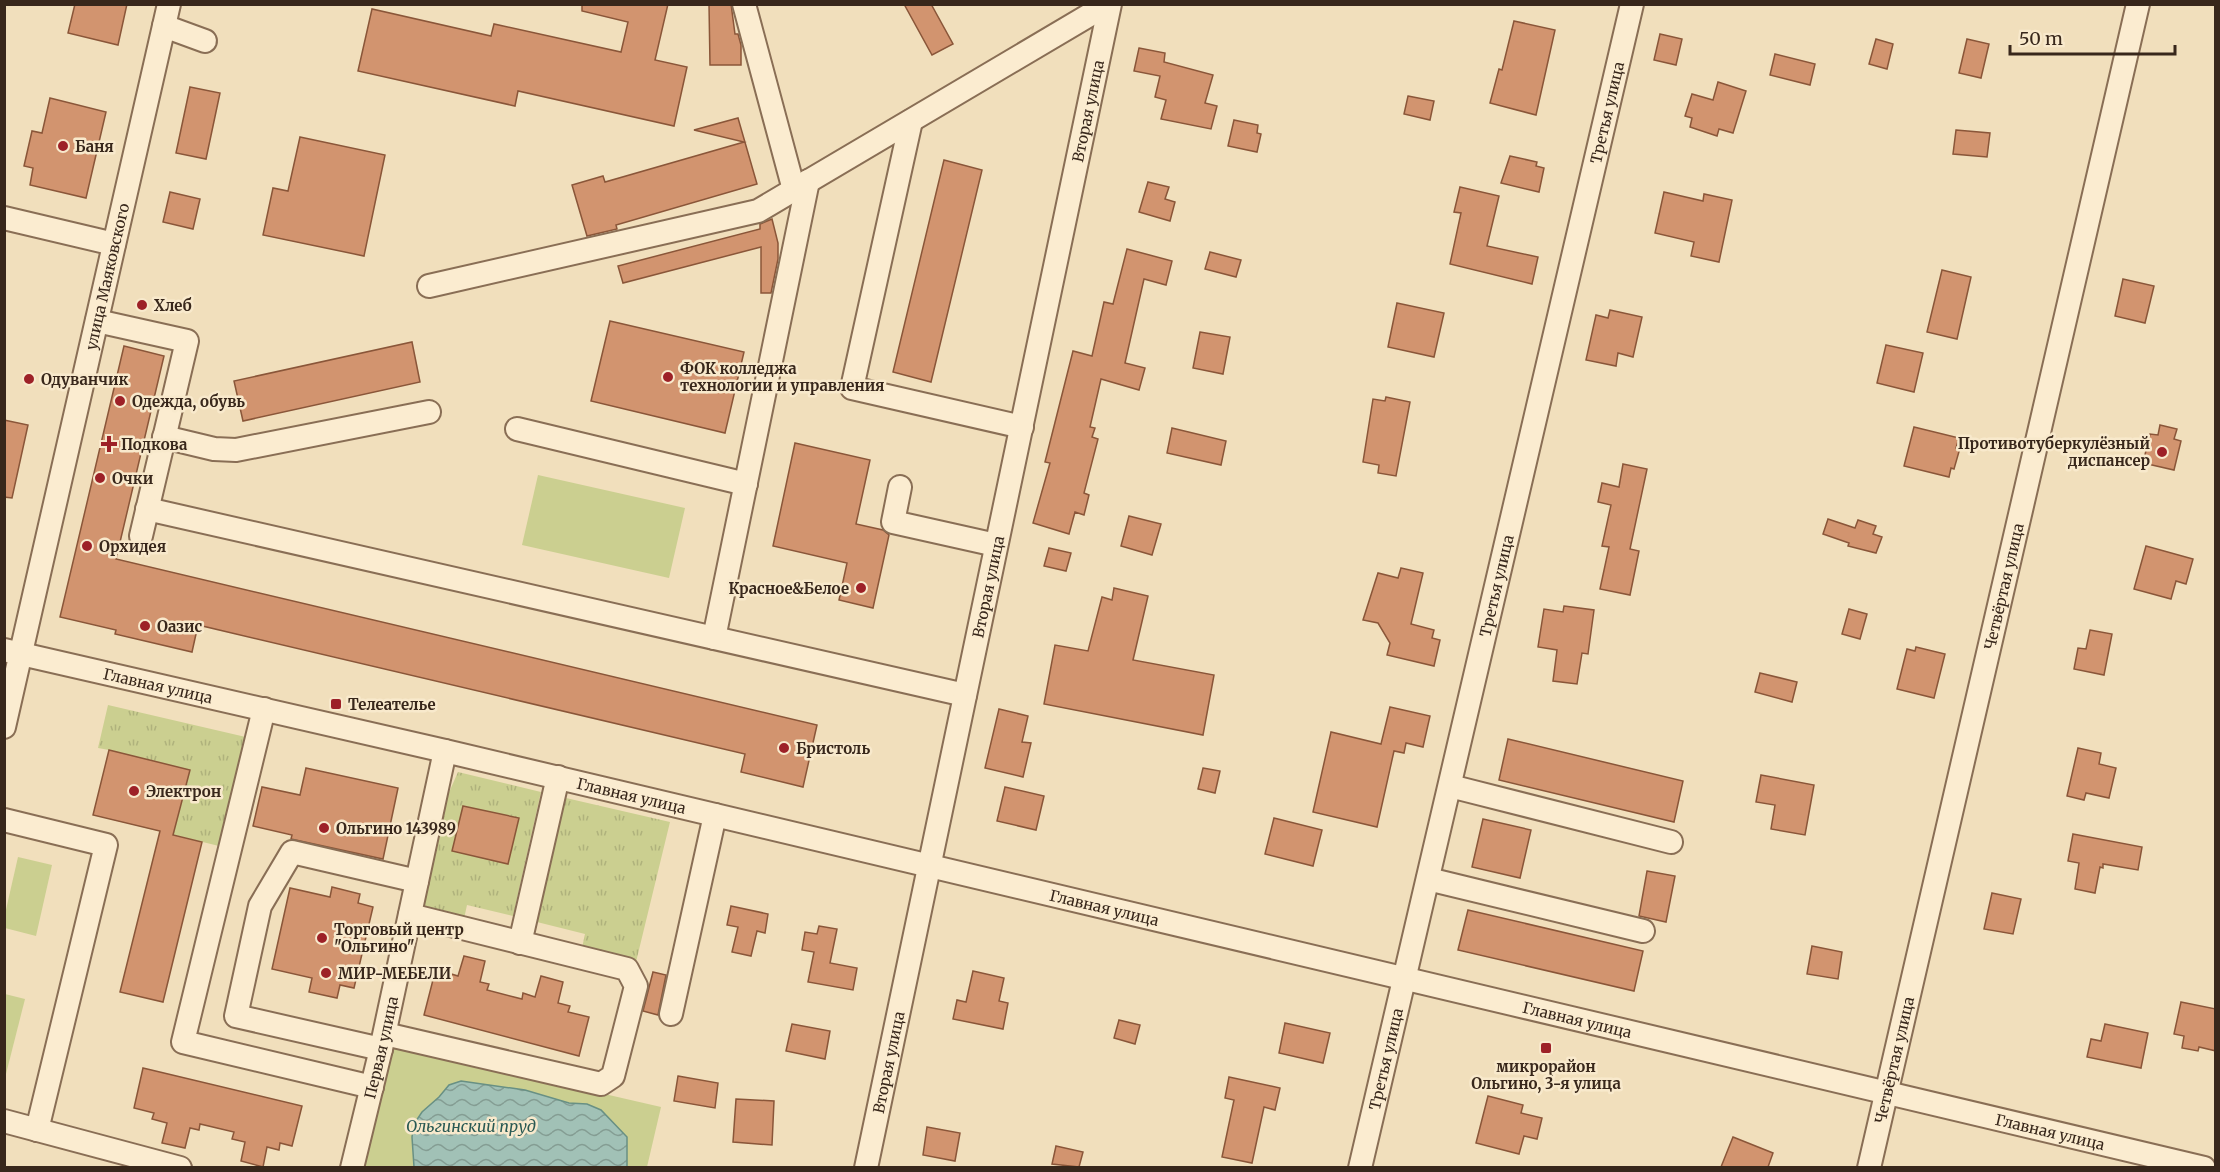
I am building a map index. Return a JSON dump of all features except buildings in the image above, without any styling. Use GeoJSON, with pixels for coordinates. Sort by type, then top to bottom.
{"type":"FeatureCollection","features":[{"type":"Feature","properties":{"kind":"street"},"geometry":{"type":"LineString","coordinates":[[714,638],[746,484],[801,185],[744,4]]}},
{"type":"Feature","properties":{"kind":"street"},"geometry":{"type":"LineString","coordinates":[[429,286],[758,211],[911,121],[1088,10],[1109,4]]}},
{"type":"Feature","properties":{"kind":"street","name":"Вторая улица"},"geometry":{"type":"LineString","coordinates":[[866,1167],[1109,4]]}},
{"type":"Feature","properties":{"kind":"street","name":"Третья улица"},"geometry":{"type":"LineString","coordinates":[[1360,1167],[1632,4]]}},
{"type":"Feature","properties":{"kind":"street","name":"Четвёртая улица"},"geometry":{"type":"LineString","coordinates":[[1869,1167],[2138,4]]}},
{"type":"Feature","properties":{"kind":"street"},"geometry":{"type":"LineString","coordinates":[[166,15],[206,41]]}},
{"type":"Feature","properties":{"kind":"street","name":"улица Маяковского"},"geometry":{"type":"LineString","coordinates":[[4,727],[13,652],[97,321],[166,15]]}},
{"type":"Feature","properties":{"kind":"street"},"geometry":{"type":"LineString","coordinates":[[911,121],[852,388],[1022,427]]}},
{"type":"Feature","properties":{"kind":"street"},"geometry":{"type":"LineString","coordinates":[[4,218],[114,244]]}},
{"type":"Feature","properties":{"kind":"street"},"geometry":{"type":"LineString","coordinates":[[97,321],[187,341],[141,536]]}},
{"type":"Feature","properties":{"kind":"street"},"geometry":{"type":"LineString","coordinates":[[164,437],[214,449],[236,450],[429,412]]}},
{"type":"Feature","properties":{"kind":"street"},"geometry":{"type":"LineString","coordinates":[[517,429],[746,484]]}},
{"type":"Feature","properties":{"kind":"street"},"geometry":{"type":"LineString","coordinates":[[900,487],[893,522],[996,545]]}},
{"type":"Feature","properties":{"kind":"street"},"geometry":{"type":"LineString","coordinates":[[147,509],[965,695]]}},
{"type":"Feature","properties":{"kind":"street","name":"Главная улица"},"geometry":{"type":"LineString","coordinates":[[13,652],[558,777],[2204,1167]]}},
{"type":"Feature","properties":{"kind":"street"},"geometry":{"type":"LineString","coordinates":[[264,709],[183,1042],[372,1087]]}},
{"type":"Feature","properties":{"kind":"street","name":"Первая улица"},"geometry":{"type":"LineString","coordinates":[[352,1167],[383,1042],[445,751]]}},
{"type":"Feature","properties":{"kind":"street"},"geometry":{"type":"LineString","coordinates":[[520,943],[558,777]]}},
{"type":"Feature","properties":{"kind":"street"},"geometry":{"type":"LineString","coordinates":[[1450,786],[1671,842]]}},
{"type":"Feature","properties":{"kind":"street"},"geometry":{"type":"LineString","coordinates":[[671,1014],[715,815]]}},
{"type":"Feature","properties":{"kind":"street"},"geometry":{"type":"LineString","coordinates":[[4,820],[106,845],[37,1130]]}},
{"type":"Feature","properties":{"kind":"street"},"geometry":{"type":"LineString","coordinates":[[410,915],[627,969],[636,986],[613,1076],[601,1084],[236,1016],[260,906],[292,852],[417,881]]}},
{"type":"Feature","properties":{"kind":"street"},"geometry":{"type":"LineString","coordinates":[[1428,879],[1643,931]]}},
{"type":"Feature","properties":{"kind":"street"},"geometry":{"type":"LineString","coordinates":[[4,1121],[129,1161],[180,1167]]}},
{"type":"Feature","properties":{"kind":"green space"},"geometry":{"type":"Polygon","coordinates":[[[538,475],[685,508],[669,578],[522,545],[538,475]]]}},
{"type":"Feature","properties":{"kind":"green space"},"geometry":{"type":"Polygon","coordinates":[[[108,705],[250,738],[223,847],[93,815],[109,750],[98,748],[108,705]]]}},
{"type":"Feature","properties":{"kind":"green space"},"geometry":{"type":"Polygon","coordinates":[[[458,772],[541,792],[513,916],[467,905],[464,919],[422,908],[447,797],[458,772]]]}},
{"type":"Feature","properties":{"kind":"green space"},"geometry":{"type":"Polygon","coordinates":[[[566,798],[670,822],[636,962],[582,948],[585,934],[537,922],[566,798]]]}},
{"type":"Feature","properties":{"kind":"green space"},"geometry":{"type":"Polygon","coordinates":[[[18,857],[52,865],[36,936],[5,928],[5,914],[18,857]]]}},
{"type":"Feature","properties":{"kind":"green space"},"geometry":{"type":"Polygon","coordinates":[[[5,994],[25,999],[6,1074],[4,1074],[5,994]]]}},
{"type":"Feature","properties":{"kind":"green space"},"geometry":{"type":"Polygon","coordinates":[[[392,1045],[661,1107],[647,1167],[365,1168],[392,1045]]]}},
{"type":"Feature","properties":{"kind":"water","name":"Ольгинский пруд"},"geometry":{"type":"Polygon","coordinates":[[[461,1081],[525,1090],[569,1103],[587,1104],[601,1110],[627,1137],[627,1167],[414,1167],[412,1137],[414,1124],[422,1112],[449,1085],[461,1081]]]}},
{"type":"Feature","properties":{"kind":"place","name":"Баня"},"geometry":{"type":"Point","coordinates":[63,146]}},
{"type":"Feature","properties":{"kind":"place","name":"Хлеб"},"geometry":{"type":"Point","coordinates":[142,305]}},
{"type":"Feature","properties":{"kind":"place","name":"ФОК колледжа технологии и управления"},"geometry":{"type":"Point","coordinates":[668,377]}},
{"type":"Feature","properties":{"kind":"place","name":"Одуванчик"},"geometry":{"type":"Point","coordinates":[29,379]}},
{"type":"Feature","properties":{"kind":"place","name":"Одежда, обувь"},"geometry":{"type":"Point","coordinates":[120,401]}},
{"type":"Feature","properties":{"kind":"place","name":"Подкова"},"geometry":{"type":"Point","coordinates":[109,444]}},
{"type":"Feature","properties":{"kind":"place","name":"Противотуберкулёзный диспансер"},"geometry":{"type":"Point","coordinates":[2162,452]}},
{"type":"Feature","properties":{"kind":"place","name":"Очки"},"geometry":{"type":"Point","coordinates":[100,478]}},
{"type":"Feature","properties":{"kind":"place","name":"Орхидея"},"geometry":{"type":"Point","coordinates":[87,546]}},
{"type":"Feature","properties":{"kind":"place","name":"Красное&Белое"},"geometry":{"type":"Point","coordinates":[861,588]}},
{"type":"Feature","properties":{"kind":"place","name":"Оазис"},"geometry":{"type":"Point","coordinates":[145,626]}},
{"type":"Feature","properties":{"kind":"place","name":"Телеателье"},"geometry":{"type":"Point","coordinates":[336,704]}},
{"type":"Feature","properties":{"kind":"place","name":"Бристоль"},"geometry":{"type":"Point","coordinates":[784,748]}},
{"type":"Feature","properties":{"kind":"place","name":"Электрон"},"geometry":{"type":"Point","coordinates":[134,791]}},
{"type":"Feature","properties":{"kind":"place","name":"Ольгино 143989"},"geometry":{"type":"Point","coordinates":[324,828]}},
{"type":"Feature","properties":{"kind":"place","name":"Торговый центр \"Ольгино\""},"geometry":{"type":"Point","coordinates":[322,938]}},
{"type":"Feature","properties":{"kind":"place","name":"МИР-МЕБЕЛИ"},"geometry":{"type":"Point","coordinates":[326,973]}},
{"type":"Feature","properties":{"kind":"place","name":"микрорайон Ольгино, 3-я улица"},"geometry":{"type":"Point","coordinates":[1546,1048]}}]}
